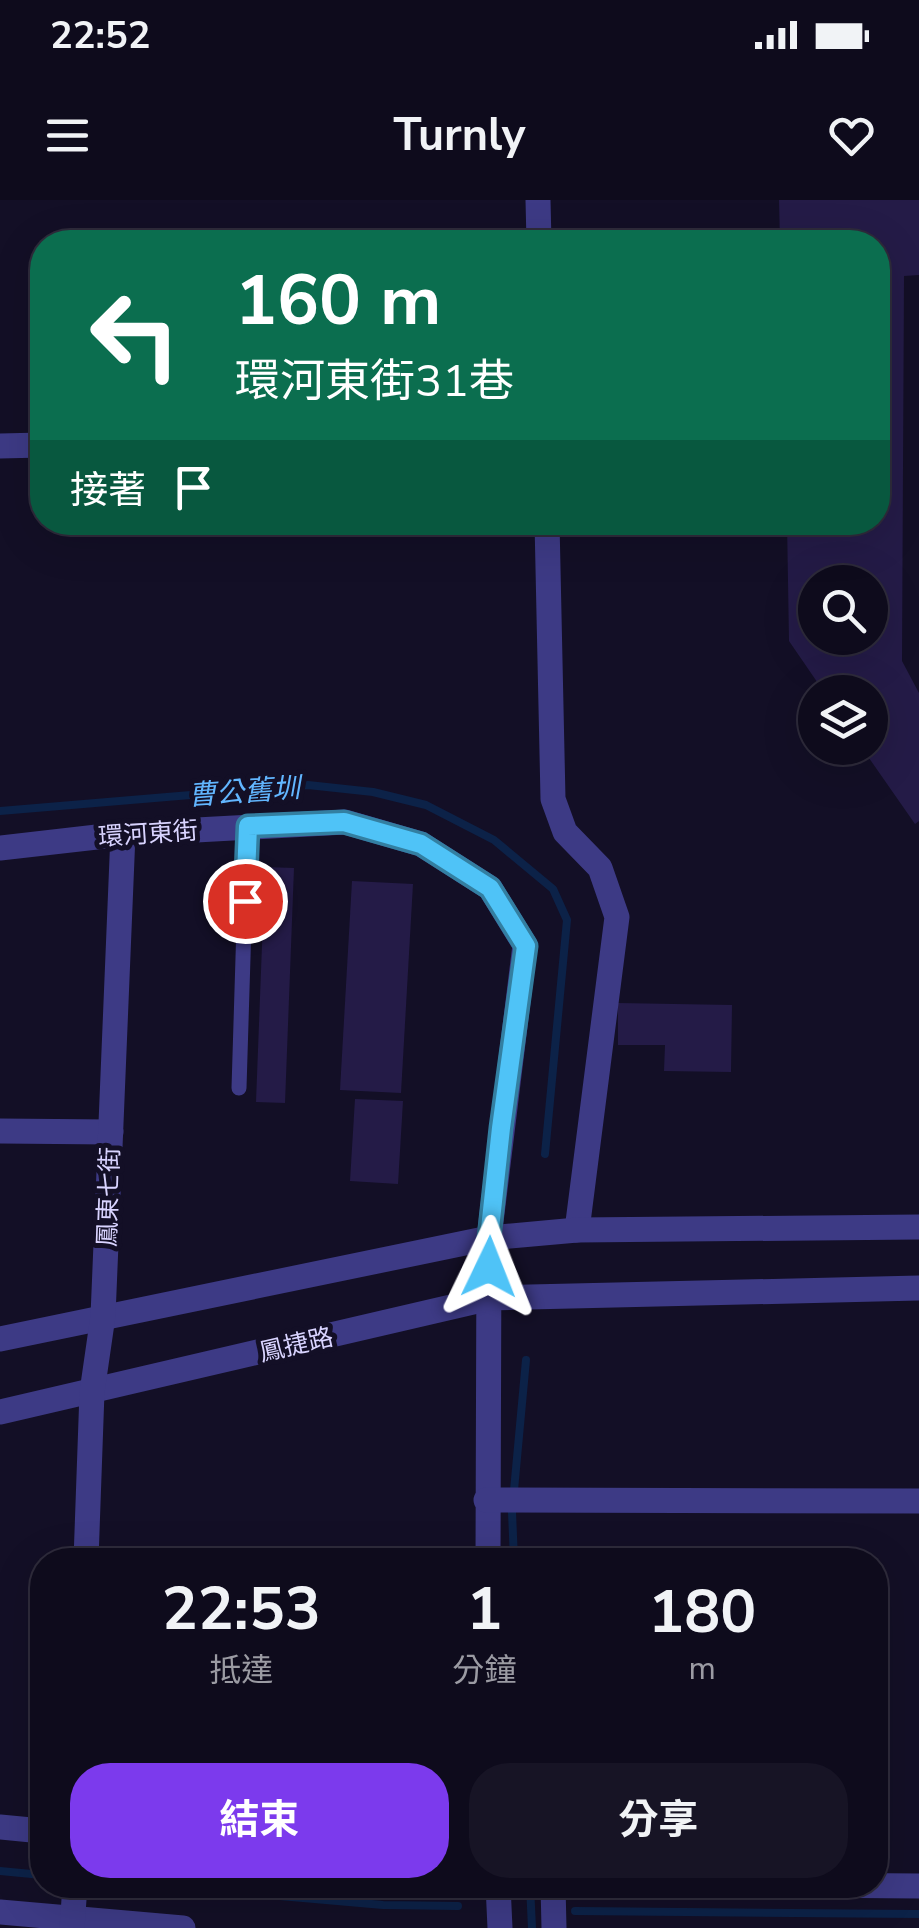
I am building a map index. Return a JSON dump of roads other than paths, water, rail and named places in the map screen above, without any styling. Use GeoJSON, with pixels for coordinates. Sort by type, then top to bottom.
{"type":"FeatureCollection","features":[{"type":"Feature","properties":{"kind":"street"},"geometry":{"type":"LineString","coordinates":[[538,200],[539,230]]}},
{"type":"Feature","properties":{"kind":"street"},"geometry":{"type":"LineString","coordinates":[[0,446],[30,445]]}},
{"type":"Feature","properties":{"kind":"street"},"geometry":{"type":"LineString","coordinates":[[547,535],[553,799],[565,832],[600,868],[617,917],[577,1230]]}},
{"type":"Feature","properties":{"kind":"street","name":"環河東街"},"geometry":{"type":"LineString","coordinates":[[0,848],[123,834],[344,822],[421,844],[490,888],[526,946],[489,1238],[503,1500],[491,1548]]}},
{"type":"Feature","properties":{"kind":"street","name":"鳳東七街"},"geometry":{"type":"LineString","coordinates":[[86,1548],[92,1392],[103,1316],[123,834]]}},
{"type":"Feature","properties":{"kind":"street"},"geometry":{"type":"LineString","coordinates":[[0,1131],[111,1132]]}},
{"type":"Feature","properties":{"kind":"street"},"geometry":{"type":"LineString","coordinates":[[0,1338],[489,1238],[577,1230],[919,1227]]}},
{"type":"Feature","properties":{"kind":"street","name":"鳳捷路"},"geometry":{"type":"LineString","coordinates":[[0,1412],[490,1298],[919,1288]]}},
{"type":"Feature","properties":{"kind":"street"},"geometry":{"type":"LineString","coordinates":[[503,1500],[919,1500]]}},
{"type":"Feature","properties":{"kind":"street"},"geometry":{"type":"LineString","coordinates":[[0,1827],[30,1830]]}},
{"type":"Feature","properties":{"kind":"street"},"geometry":{"type":"LineString","coordinates":[[888,1886],[919,1886]]}},
{"type":"Feature","properties":{"kind":"street"},"geometry":{"type":"LineString","coordinates":[[499,1898],[500,1928]]}},
{"type":"Feature","properties":{"kind":"street"},"geometry":{"type":"LineString","coordinates":[[553,1898],[554,1928]]}},
{"type":"Feature","properties":{"kind":"street"},"geometry":{"type":"LineString","coordinates":[[0,1912],[73,1908],[183,1928]]}},
{"type":"Feature","properties":{"kind":"lane"},"geometry":{"type":"LineString","coordinates":[[239,1088],[248,826]]}},
{"type":"Feature","properties":{"kind":"waterway","name":"曹公舊圳"},"geometry":{"type":"LineString","coordinates":[[0,811],[308,785],[373,792],[426,805],[494,840],[553,889],[567,920],[545,1154]]}},
{"type":"Feature","properties":{"kind":"waterway","name":"曹公舊圳"},"geometry":{"type":"LineString","coordinates":[[514,1548],[512,1512],[526,1360]]}},
{"type":"Feature","properties":{"kind":"waterway"},"geometry":{"type":"LineString","coordinates":[[0,1871],[30,1874]]}},
{"type":"Feature","properties":{"kind":"waterway"},"geometry":{"type":"LineString","coordinates":[[302,1898],[458,1906]]}},
{"type":"Feature","properties":{"kind":"waterway","name":"曹公舊圳"},"geometry":{"type":"LineString","coordinates":[[531,1898],[532,1928]]}},
{"type":"Feature","properties":{"kind":"waterway"},"geometry":{"type":"LineString","coordinates":[[575,1911],[919,1914]]}}]}
